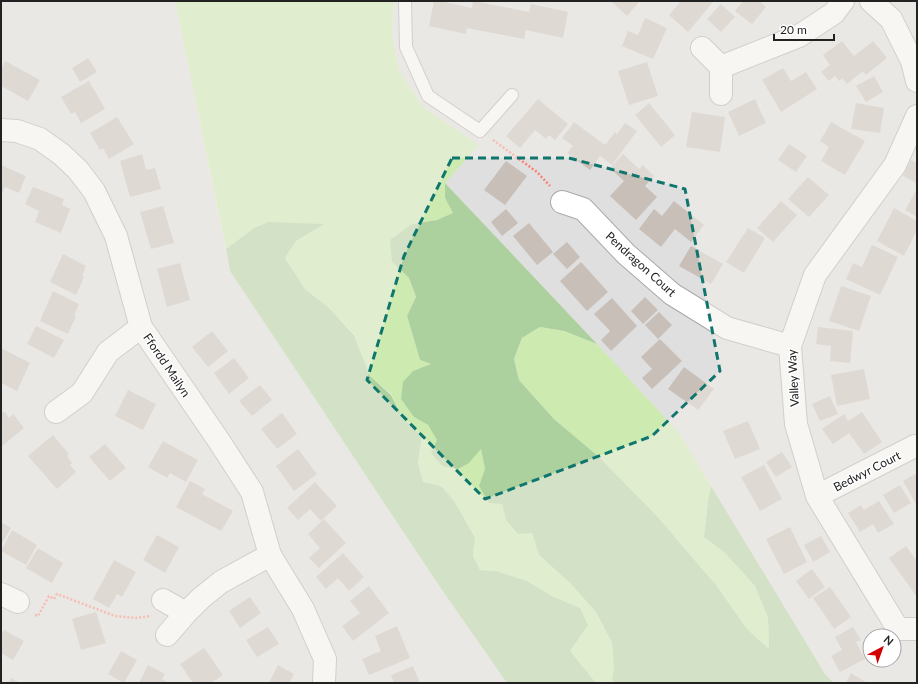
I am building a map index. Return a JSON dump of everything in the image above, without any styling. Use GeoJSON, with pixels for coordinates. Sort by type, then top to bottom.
{"type":"FeatureCollection","features":[{"type":"Feature","properties":{"kind":"street"},"geometry":{"type":"LineString","coordinates":[[721,67],[799,36],[834,13],[843,1]]}},
{"type":"Feature","properties":{"kind":"street"},"geometry":{"type":"LineString","coordinates":[[871,1],[891,20],[912,61],[917,81]]}},
{"type":"Feature","properties":{"kind":"street"},"geometry":{"type":"LineString","coordinates":[[702,48],[721,67],[721,94]]}},
{"type":"Feature","properties":{"kind":"street","name":"Valley Way"},"geometry":{"type":"LineString","coordinates":[[903,631],[817,496],[796,424],[790,346],[815,275],[895,164],[917,116]]}},
{"type":"Feature","properties":{"kind":"street","name":"Ffordd Mailyn"},"geometry":{"type":"LineString","coordinates":[[1,130],[17,131],[40,139],[61,154],[78,170],[94,191],[116,236],[141,327],[252,492],[270,555],[303,609],[325,659],[324,683]]}},
{"type":"Feature","properties":{"kind":"street","name":"Pendragon Court"},"geometry":{"type":"LineString","coordinates":[[562,202],[583,209],[626,254],[672,294],[727,328],[790,346]]}},
{"type":"Feature","properties":{"kind":"street"},"geometry":{"type":"LineString","coordinates":[[56,412],[82,393],[108,352],[141,327]]}},
{"type":"Feature","properties":{"kind":"street","name":"Bedwyr Court"},"geometry":{"type":"LineString","coordinates":[[817,496],[917,446]]}},
{"type":"Feature","properties":{"kind":"street"},"geometry":{"type":"LineString","coordinates":[[167,635],[201,598],[221,582],[270,555]]}},
{"type":"Feature","properties":{"kind":"street"},"geometry":{"type":"LineString","coordinates":[[163,600],[186,613]]}},
{"type":"Feature","properties":{"kind":"lane"},"geometry":{"type":"LineString","coordinates":[[406,1],[406,47],[428,96],[480,131],[512,95]]}},
{"type":"Feature","properties":{"kind":"path"},"geometry":{"type":"LineString","coordinates":[[480,131],[543,177]]}},
{"type":"Feature","properties":{"kind":"path"},"geometry":{"type":"LineString","coordinates":[[10,598],[16,605],[38,616],[49,596],[54,599],[57,594],[115,616],[136,618],[186,613]]}},
{"type":"Feature","properties":{"kind":"highlighted area"},"geometry":{"type":"Polygon","coordinates":[[[452,158],[569,158],[685,189],[720,371],[652,436],[485,499],[367,380],[404,256],[452,158]]]}},
{"type":"Feature","properties":{"kind":"shaded area"},"geometry":{"type":"Polygon","coordinates":[[[1,1],[175,1],[230,271],[440,587],[507,683],[1,683],[1,1]]]}},
{"type":"Feature","properties":{"kind":"shaded area"},"geometry":{"type":"Polygon","coordinates":[[[394,1],[917,1],[917,683],[834,683],[825,674],[680,434],[445,183],[478,145],[424,108],[399,71],[392,35],[394,1]]]}},
{"type":"Feature","properties":{"kind":"green space"},"geometry":{"type":"Polygon","coordinates":[[[175,1],[394,1],[392,35],[399,71],[424,108],[479,145],[445,183],[445,198],[454,213],[437,220],[412,224],[392,262],[409,278],[416,298],[407,316],[420,360],[432,364],[413,371],[414,417],[428,425],[438,440],[431,453],[469,463],[481,448],[485,469],[502,504],[506,520],[532,533],[539,555],[570,583],[596,612],[612,643],[614,668],[613,679],[616,683],[596,683],[570,651],[578,638],[580,608],[552,596],[527,581],[496,571],[480,570],[473,556],[475,538],[441,486],[423,482],[418,463],[422,436],[402,417],[391,394],[370,376],[354,334],[329,308],[305,289],[285,258],[296,241],[323,224],[254,228],[226,249],[175,1]]]}},
{"type":"Feature","properties":{"kind":"green space"},"geometry":{"type":"Polygon","coordinates":[[[445,183],[597,344],[564,331],[540,327],[522,338],[514,359],[519,380],[554,419],[599,457],[656,515],[716,585],[747,629],[769,649],[768,618],[755,586],[725,553],[704,537],[711,486],[825,674],[834,683],[616,683],[612,680],[614,668],[612,643],[596,612],[570,583],[539,555],[532,533],[518,534],[506,520],[502,504],[489,503],[479,486],[485,469],[481,449],[469,463],[458,469],[442,466],[431,453],[437,440],[428,425],[414,417],[401,399],[403,382],[413,371],[431,364],[420,360],[407,316],[416,297],[409,278],[392,262],[390,240],[412,224],[437,220],[453,213],[445,198],[445,183]]]}},
{"type":"Feature","properties":{"kind":"green space"},"geometry":{"type":"Polygon","coordinates":[[[269,222],[324,224],[296,241],[285,258],[305,289],[329,308],[354,335],[370,376],[391,395],[402,417],[422,436],[418,463],[423,482],[441,486],[454,501],[475,538],[473,556],[480,570],[496,571],[527,581],[552,596],[580,608],[588,625],[570,651],[596,683],[507,683],[440,587],[230,271],[226,249],[254,228],[269,222]]]}},
{"type":"Feature","properties":{"kind":"green space"},"geometry":{"type":"Polygon","coordinates":[[[540,327],[564,331],[597,344],[680,434],[711,486],[704,537],[725,553],[755,586],[768,618],[769,649],[747,629],[716,585],[656,515],[599,457],[554,419],[519,380],[514,359],[522,338],[540,327]]]}},
{"type":"Feature","properties":{"kind":"building"},"geometry":{"type":"Polygon","coordinates":[[[434,1],[472,8],[474,1],[529,12],[531,4],[568,12],[563,38],[526,30],[524,39],[467,28],[466,34],[429,26],[434,1]]]}},
{"type":"Feature","properties":{"kind":"building"},"geometry":{"type":"Polygon","coordinates":[[[640,1],[627,16],[612,2],[640,1]]]}},
{"type":"Feature","properties":{"kind":"building"},"geometry":{"type":"Polygon","coordinates":[[[681,1],[713,2],[688,32],[669,15],[681,1]]]}},
{"type":"Feature","properties":{"kind":"building"},"geometry":{"type":"Polygon","coordinates":[[[743,1],[759,1],[766,7],[752,24],[735,11],[743,1]]]}},
{"type":"Feature","properties":{"kind":"building"},"geometry":{"type":"Polygon","coordinates":[[[721,4],[735,17],[721,32],[707,19],[721,4]]]}},
{"type":"Feature","properties":{"kind":"building"},"geometry":{"type":"Polygon","coordinates":[[[645,18],[667,28],[653,59],[622,46],[628,31],[638,35],[645,18]]]}},
{"type":"Feature","properties":{"kind":"building"},"geometry":{"type":"Polygon","coordinates":[[[842,41],[854,56],[873,41],[887,58],[866,75],[863,71],[847,84],[842,78],[839,81],[835,76],[829,81],[821,72],[830,65],[823,55],[842,41]]]}},
{"type":"Feature","properties":{"kind":"building"},"geometry":{"type":"Polygon","coordinates":[[[88,58],[97,72],[80,82],[72,68],[88,58]]]}},
{"type":"Feature","properties":{"kind":"building"},"geometry":{"type":"Polygon","coordinates":[[[5,61],[40,80],[28,101],[1,86],[1,70],[5,61]]]}},
{"type":"Feature","properties":{"kind":"building"},"geometry":{"type":"Polygon","coordinates":[[[647,62],[658,96],[629,105],[618,71],[647,62]]]}},
{"type":"Feature","properties":{"kind":"building"},"geometry":{"type":"Polygon","coordinates":[[[783,68],[791,81],[806,72],[817,89],[781,112],[762,80],[783,68]]]}},
{"type":"Feature","properties":{"kind":"building"},"geometry":{"type":"Polygon","coordinates":[[[874,76],[883,92],[866,102],[856,86],[874,76]]]}},
{"type":"Feature","properties":{"kind":"building"},"geometry":{"type":"Polygon","coordinates":[[[89,81],[105,109],[81,123],[75,112],[71,114],[61,97],[89,81]]]}},
{"type":"Feature","properties":{"kind":"building"},"geometry":{"type":"Polygon","coordinates":[[[538,99],[568,124],[555,140],[549,135],[546,139],[535,130],[520,148],[506,136],[538,99]]]}},
{"type":"Feature","properties":{"kind":"building"},"geometry":{"type":"Polygon","coordinates":[[[755,99],[766,123],[739,136],[728,112],[755,99]]]}},
{"type":"Feature","properties":{"kind":"building"},"geometry":{"type":"Polygon","coordinates":[[[649,103],[675,135],[661,147],[635,115],[649,103]]]}},
{"type":"Feature","properties":{"kind":"building"},"geometry":{"type":"Polygon","coordinates":[[[856,103],[884,108],[880,133],[851,129],[856,103]]]}},
{"type":"Feature","properties":{"kind":"building"},"geometry":{"type":"Polygon","coordinates":[[[692,112],[725,117],[720,152],[686,147],[692,112]]]}},
{"type":"Feature","properties":{"kind":"building"},"geometry":{"type":"Polygon","coordinates":[[[117,117],[134,144],[109,159],[103,148],[100,150],[90,133],[117,117]]]}},
{"type":"Feature","properties":{"kind":"building"},"geometry":{"type":"Polygon","coordinates":[[[574,122],[605,145],[615,132],[617,134],[625,123],[637,131],[612,165],[600,156],[590,170],[567,153],[573,146],[562,138],[574,122]]]}},
{"type":"Feature","properties":{"kind":"building"},"geometry":{"type":"Polygon","coordinates":[[[831,122],[865,141],[845,175],[821,161],[829,147],[820,141],[831,122]]]}},
{"type":"Feature","properties":{"kind":"building"},"geometry":{"type":"Polygon","coordinates":[[[789,144],[807,156],[796,172],[778,160],[789,144]]]}},
{"type":"Feature","properties":{"kind":"building"},"geometry":{"type":"Polygon","coordinates":[[[142,154],[146,170],[155,168],[161,189],[130,197],[120,161],[142,154]]]}},
{"type":"Feature","properties":{"kind":"building"},"geometry":{"type":"Polygon","coordinates":[[[623,154],[639,169],[643,165],[654,176],[645,186],[657,197],[636,220],[610,196],[624,181],[610,168],[623,154]]]}},
{"type":"Feature","properties":{"kind":"building"},"geometry":{"type":"Polygon","coordinates":[[[911,160],[917,163],[917,183],[903,176],[911,160]]]}},
{"type":"Feature","properties":{"kind":"building"},"geometry":{"type":"Polygon","coordinates":[[[506,161],[527,176],[505,205],[484,190],[506,161]]]}},
{"type":"Feature","properties":{"kind":"building"},"geometry":{"type":"Polygon","coordinates":[[[1,165],[26,176],[19,193],[5,187],[1,196],[1,165]]]}},
{"type":"Feature","properties":{"kind":"building"},"geometry":{"type":"Polygon","coordinates":[[[808,177],[829,195],[809,217],[788,199],[808,177]]]}},
{"type":"Feature","properties":{"kind":"building"},"geometry":{"type":"Polygon","coordinates":[[[33,187],[64,199],[62,205],[70,209],[61,233],[35,222],[39,211],[25,204],[33,187]]]}},
{"type":"Feature","properties":{"kind":"building"},"geometry":{"type":"Polygon","coordinates":[[[917,189],[917,217],[905,210],[917,189]]]}},
{"type":"Feature","properties":{"kind":"building"},"geometry":{"type":"Polygon","coordinates":[[[674,201],[704,225],[691,242],[675,229],[661,247],[639,229],[654,209],[662,216],[674,201]]]}},
{"type":"Feature","properties":{"kind":"building"},"geometry":{"type":"Polygon","coordinates":[[[781,201],[797,215],[773,242],[757,228],[781,201]]]}},
{"type":"Feature","properties":{"kind":"building"},"geometry":{"type":"Polygon","coordinates":[[[163,206],[174,243],[151,249],[140,212],[163,206]]]}},
{"type":"Feature","properties":{"kind":"building"},"geometry":{"type":"Polygon","coordinates":[[[894,208],[917,221],[917,230],[904,256],[877,241],[894,208]]]}},
{"type":"Feature","properties":{"kind":"building"},"geometry":{"type":"Polygon","coordinates":[[[506,209],[518,223],[502,236],[491,222],[506,209]]]}},
{"type":"Feature","properties":{"kind":"building"},"geometry":{"type":"Polygon","coordinates":[[[529,223],[553,252],[537,265],[513,236],[529,223]]]}},
{"type":"Feature","properties":{"kind":"building"},"geometry":{"type":"Polygon","coordinates":[[[748,228],[765,238],[744,273],[726,262],[748,228]]]}},
{"type":"Feature","properties":{"kind":"building"},"geometry":{"type":"Polygon","coordinates":[[[567,242],[580,257],[567,269],[553,254],[567,242]]]}},
{"type":"Feature","properties":{"kind":"building"},"geometry":{"type":"Polygon","coordinates":[[[872,245],[898,257],[880,295],[846,279],[853,263],[862,267],[872,245]]]}},
{"type":"Feature","properties":{"kind":"building"},"geometry":{"type":"Polygon","coordinates":[[[691,246],[723,264],[711,284],[679,266],[691,246]]]}},
{"type":"Feature","properties":{"kind":"building"},"geometry":{"type":"Polygon","coordinates":[[[63,254],[86,266],[82,276],[84,277],[76,295],[50,282],[63,254]]]}},
{"type":"Feature","properties":{"kind":"building"},"geometry":{"type":"Polygon","coordinates":[[[581,262],[608,292],[587,311],[560,281],[581,262]]]}},
{"type":"Feature","properties":{"kind":"building"},"geometry":{"type":"Polygon","coordinates":[[[180,263],[190,300],[167,307],[157,269],[180,263]]]}},
{"type":"Feature","properties":{"kind":"building"},"geometry":{"type":"Polygon","coordinates":[[[841,286],[871,296],[859,331],[829,321],[841,286]]]}},
{"type":"Feature","properties":{"kind":"building"},"geometry":{"type":"Polygon","coordinates":[[[53,291],[79,304],[74,315],[76,316],[68,334],[40,321],[53,291]]]}},
{"type":"Feature","properties":{"kind":"building"},"geometry":{"type":"Polygon","coordinates":[[[645,297],[658,310],[643,324],[631,311],[645,297]]]}},
{"type":"Feature","properties":{"kind":"building"},"geometry":{"type":"Polygon","coordinates":[[[612,298],[637,326],[611,351],[601,340],[610,331],[594,314],[612,298]]]}},
{"type":"Feature","properties":{"kind":"building"},"geometry":{"type":"Polygon","coordinates":[[[659,312],[672,325],[658,339],[645,325],[659,312]]]}},
{"type":"Feature","properties":{"kind":"building"},"geometry":{"type":"Polygon","coordinates":[[[36,326],[64,340],[54,358],[27,344],[36,326]]]}},
{"type":"Feature","properties":{"kind":"building"},"geometry":{"type":"Polygon","coordinates":[[[818,327],[853,331],[850,363],[830,361],[831,346],[816,344],[818,327]]]}},
{"type":"Feature","properties":{"kind":"building"},"geometry":{"type":"Polygon","coordinates":[[[212,331],[228,351],[208,367],[192,347],[212,331]]]}},
{"type":"Feature","properties":{"kind":"building"},"geometry":{"type":"Polygon","coordinates":[[[660,339],[682,361],[652,389],[642,378],[652,369],[641,357],[660,339]]]}},
{"type":"Feature","properties":{"kind":"building"},"geometry":{"type":"Polygon","coordinates":[[[1,348],[30,363],[17,391],[1,383],[1,348]]]}},
{"type":"Feature","properties":{"kind":"building"},"geometry":{"type":"Polygon","coordinates":[[[234,358],[249,378],[229,394],[214,373],[234,358]]]}},
{"type":"Feature","properties":{"kind":"building"},"geometry":{"type":"Polygon","coordinates":[[[684,367],[714,389],[698,410],[668,389],[684,367]]]}},
{"type":"Feature","properties":{"kind":"building"},"geometry":{"type":"Polygon","coordinates":[[[864,369],[870,399],[837,406],[831,375],[864,369]]]}},
{"type":"Feature","properties":{"kind":"building"},"geometry":{"type":"Polygon","coordinates":[[[260,385],[272,400],[252,416],[239,401],[260,385]]]}},
{"type":"Feature","properties":{"kind":"building"},"geometry":{"type":"Polygon","coordinates":[[[128,390],[156,404],[143,430],[115,416],[128,390]]]}},
{"type":"Feature","properties":{"kind":"building"},"geometry":{"type":"Polygon","coordinates":[[[830,396],[838,414],[820,421],[812,404],[830,396]]]}},
{"type":"Feature","properties":{"kind":"building"},"geometry":{"type":"Polygon","coordinates":[[[4,411],[9,418],[13,414],[24,428],[1,447],[1,414],[4,411]]]}},
{"type":"Feature","properties":{"kind":"building"},"geometry":{"type":"Polygon","coordinates":[[[862,412],[882,442],[864,454],[849,433],[833,444],[822,429],[844,414],[848,421],[862,412]]]}},
{"type":"Feature","properties":{"kind":"building"},"geometry":{"type":"Polygon","coordinates":[[[282,413],[297,434],[277,449],[261,429],[282,413]]]}},
{"type":"Feature","properties":{"kind":"building"},"geometry":{"type":"Polygon","coordinates":[[[748,421],[760,449],[735,459],[723,431],[748,421]]]}},
{"type":"Feature","properties":{"kind":"building"},"geometry":{"type":"Polygon","coordinates":[[[53,435],[69,454],[67,456],[72,463],[70,465],[76,472],[57,489],[28,456],[53,435]]]}},
{"type":"Feature","properties":{"kind":"building"},"geometry":{"type":"Polygon","coordinates":[[[163,441],[198,460],[186,482],[170,473],[167,478],[148,467],[163,441]]]}},
{"type":"Feature","properties":{"kind":"building"},"geometry":{"type":"Polygon","coordinates":[[[105,444],[126,468],[110,481],[89,457],[105,444]]]}},
{"type":"Feature","properties":{"kind":"building"},"geometry":{"type":"Polygon","coordinates":[[[298,449],[317,474],[294,491],[276,466],[298,449]]]}},
{"type":"Feature","properties":{"kind":"building"},"geometry":{"type":"Polygon","coordinates":[[[782,452],[792,467],[776,477],[766,462],[782,452]]]}},
{"type":"Feature","properties":{"kind":"building"},"geometry":{"type":"Polygon","coordinates":[[[764,465],[782,499],[760,511],[741,477],[764,465]]]}},
{"type":"Feature","properties":{"kind":"building"},"geometry":{"type":"Polygon","coordinates":[[[917,473],[917,506],[903,481],[917,473]]]}},
{"type":"Feature","properties":{"kind":"building"},"geometry":{"type":"Polygon","coordinates":[[[190,481],[205,489],[202,494],[233,511],[221,531],[176,507],[190,481]]]}},
{"type":"Feature","properties":{"kind":"building"},"geometry":{"type":"Polygon","coordinates":[[[315,482],[337,506],[321,521],[310,509],[298,520],[287,508],[315,482]]]}},
{"type":"Feature","properties":{"kind":"building"},"geometry":{"type":"Polygon","coordinates":[[[900,485],[911,503],[894,513],[883,495],[900,485]]]}},
{"type":"Feature","properties":{"kind":"building"},"geometry":{"type":"Polygon","coordinates":[[[879,501],[894,524],[878,533],[873,524],[860,532],[848,513],[861,505],[864,510],[879,501]]]}},
{"type":"Feature","properties":{"kind":"building"},"geometry":{"type":"Polygon","coordinates":[[[324,519],[346,543],[319,568],[309,558],[320,548],[308,534],[324,519]]]}},
{"type":"Feature","properties":{"kind":"building"},"geometry":{"type":"Polygon","coordinates":[[[1,522],[11,528],[1,545],[1,522]]]}},
{"type":"Feature","properties":{"kind":"building"},"geometry":{"type":"Polygon","coordinates":[[[790,527],[807,562],[784,574],[766,539],[790,527]]]}},
{"type":"Feature","properties":{"kind":"building"},"geometry":{"type":"Polygon","coordinates":[[[12,530],[37,545],[26,565],[1,551],[12,530]]]}},
{"type":"Feature","properties":{"kind":"building"},"geometry":{"type":"Polygon","coordinates":[[[157,535],[179,547],[165,573],[143,560],[157,535]]]}},
{"type":"Feature","properties":{"kind":"building"},"geometry":{"type":"Polygon","coordinates":[[[821,536],[830,552],[813,562],[804,545],[821,536]]]}},
{"type":"Feature","properties":{"kind":"building"},"geometry":{"type":"Polygon","coordinates":[[[906,546],[917,561],[917,597],[889,558],[906,546]]]}},
{"type":"Feature","properties":{"kind":"building"},"geometry":{"type":"Polygon","coordinates":[[[38,548],[63,563],[52,583],[26,568],[38,548]]]}},
{"type":"Feature","properties":{"kind":"building"},"geometry":{"type":"Polygon","coordinates":[[[343,553],[364,577],[349,591],[338,578],[326,589],[316,577],[343,553]]]}},
{"type":"Feature","properties":{"kind":"building"},"geometry":{"type":"Polygon","coordinates":[[[114,560],[136,572],[122,597],[117,594],[109,608],[93,599],[114,560]]]}},
{"type":"Feature","properties":{"kind":"building"},"geometry":{"type":"Polygon","coordinates":[[[812,569],[825,587],[809,599],[796,581],[812,569]]]}},
{"type":"Feature","properties":{"kind":"building"},"geometry":{"type":"Polygon","coordinates":[[[369,586],[389,613],[353,641],[342,626],[360,613],[350,601],[369,586]]]}},
{"type":"Feature","properties":{"kind":"building"},"geometry":{"type":"Polygon","coordinates":[[[830,587],[851,617],[834,629],[813,598],[830,587]]]}},
{"type":"Feature","properties":{"kind":"building"},"geometry":{"type":"Polygon","coordinates":[[[250,597],[261,613],[240,628],[229,611],[250,597]]]}},
{"type":"Feature","properties":{"kind":"building"},"geometry":{"type":"Polygon","coordinates":[[[96,612],[106,643],[81,650],[72,619],[96,612]]]}},
{"type":"Feature","properties":{"kind":"building"},"geometry":{"type":"Polygon","coordinates":[[[397,626],[410,658],[369,675],[362,659],[381,651],[375,636],[397,626]]]}},
{"type":"Feature","properties":{"kind":"building"},"geometry":{"type":"Polygon","coordinates":[[[268,627],[279,644],[257,657],[246,640],[268,627]]]}},
{"type":"Feature","properties":{"kind":"building"},"geometry":{"type":"Polygon","coordinates":[[[853,627],[861,640],[856,642],[862,653],[862,661],[840,672],[831,656],[842,650],[835,637],[853,627]]]}},
{"type":"Feature","properties":{"kind":"building"},"geometry":{"type":"Polygon","coordinates":[[[4,630],[24,641],[13,660],[1,653],[1,636],[4,630]]]}},
{"type":"Feature","properties":{"kind":"building"},"geometry":{"type":"Polygon","coordinates":[[[204,648],[223,675],[211,683],[193,683],[180,664],[204,648]]]}},
{"type":"Feature","properties":{"kind":"building"},"geometry":{"type":"Polygon","coordinates":[[[121,651],[137,660],[124,683],[108,674],[121,651]]]}},
{"type":"Feature","properties":{"kind":"building"},"geometry":{"type":"Polygon","coordinates":[[[148,665],[165,674],[162,679],[169,683],[139,683],[148,665]]]}},
{"type":"Feature","properties":{"kind":"building"},"geometry":{"type":"Polygon","coordinates":[[[278,665],[294,674],[290,682],[292,683],[269,683],[278,665]]]}},
{"type":"Feature","properties":{"kind":"building"},"geometry":{"type":"Polygon","coordinates":[[[413,666],[420,683],[394,683],[391,675],[413,666]]]}},
{"type":"Feature","properties":{"kind":"building"},"geometry":{"type":"Polygon","coordinates":[[[851,673],[866,682],[866,683],[846,683],[851,673]]]}},
{"type":"Feature","properties":{"kind":"building"},"geometry":{"type":"Polygon","coordinates":[[[11,678],[20,683],[9,683],[11,678]]]}}]}
